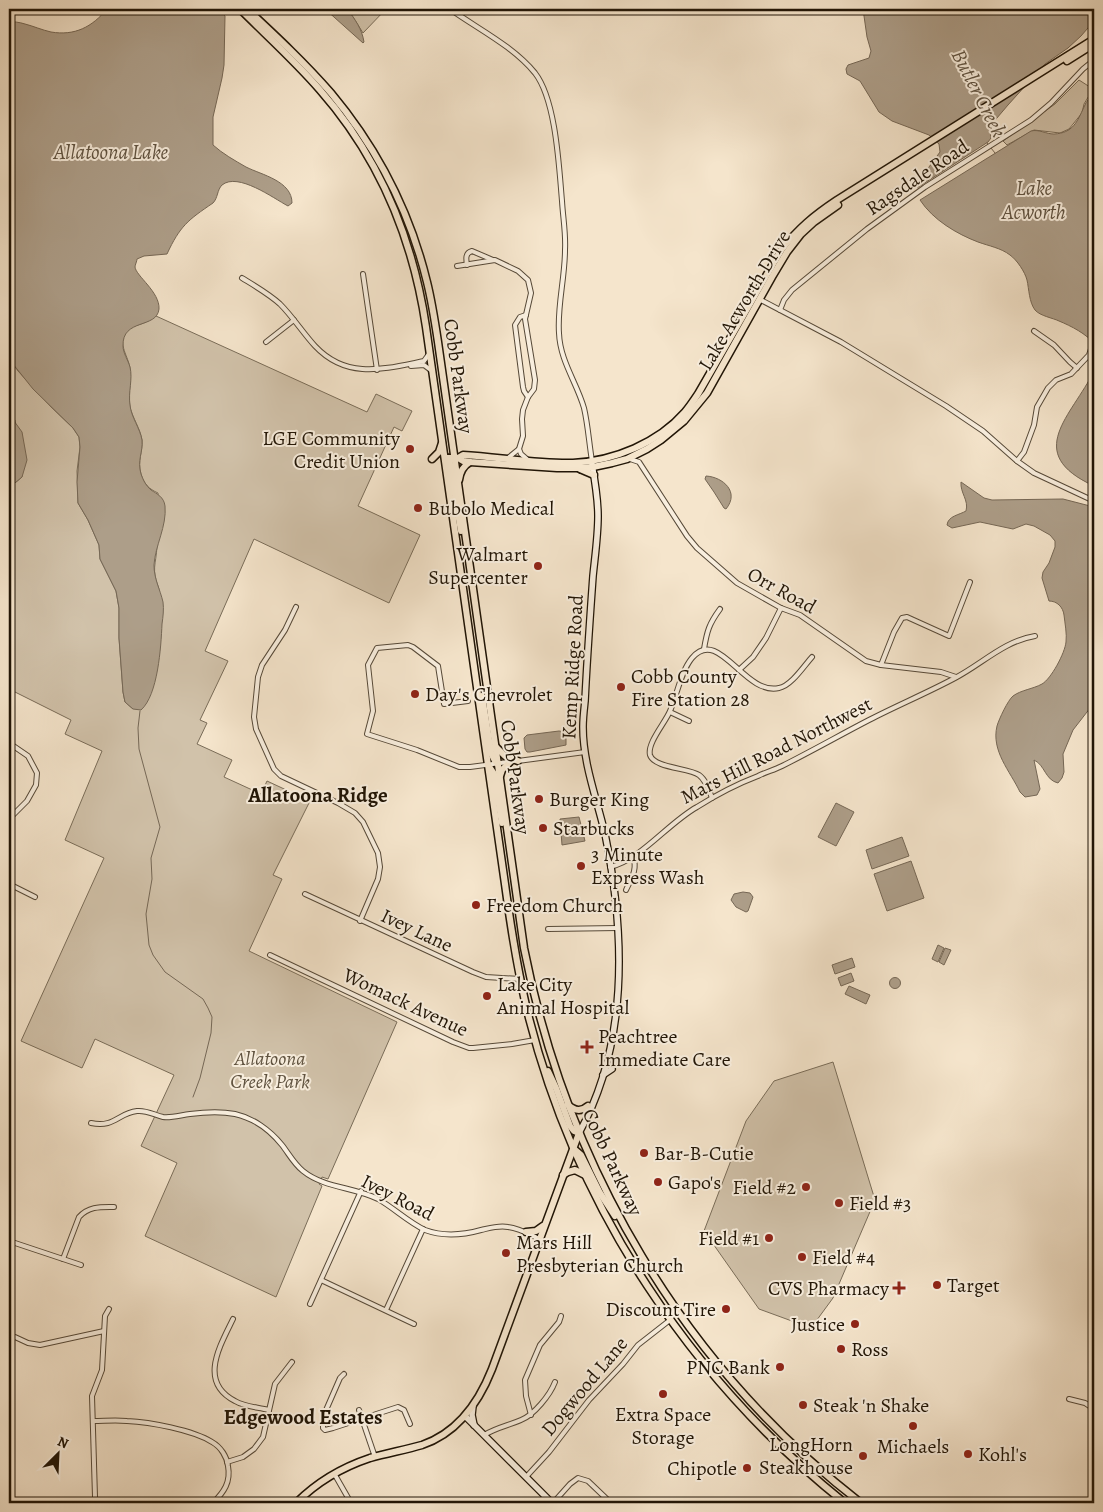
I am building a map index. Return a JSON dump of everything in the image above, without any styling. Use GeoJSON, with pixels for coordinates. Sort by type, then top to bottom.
{"type":"FeatureCollection","features":[{"type":"Feature","properties":{"kind":"main road","name":"Cobb Parkway"},"geometry":{"type":"LineString","coordinates":[[240,9],[312,81],[357,138],[402,207],[428,284],[438,342],[452,458],[476,683],[486,755],[484,765],[520,979],[541,1060],[573,1148],[626,1253],[650,1292],[700,1360],[752,1420],[801,1466],[845,1503]]}},
{"type":"Feature","properties":{"kind":"main road","name":"Cobb Parkway"},"geometry":{"type":"LineString","coordinates":[[248,9],[331,93],[360,131],[383,177],[412,260],[422,300],[442,442],[452,458],[459,488],[519,919],[528,966],[549,1050],[579,1133],[626,1229],[674,1307],[725,1373],[755,1407],[790,1443],[861,1503]]}},
{"type":"Feature","properties":{"kind":"main road","name":"Lake Acworth Drive"},"geometry":{"type":"LineString","coordinates":[[452,458],[463,455],[573,463],[612,463],[642,452],[654,445],[678,427],[699,404],[712,385],[781,250],[797,230],[816,214],[1092,43]]}},
{"type":"Feature","properties":{"kind":"main road","name":"Lake Acworth Drive"},"geometry":{"type":"LineString","coordinates":[[452,458],[470,462],[577,468],[641,445],[661,433],[685,412],[756,298]]}},
{"type":"Feature","properties":{"kind":"main road"},"geometry":{"type":"LineString","coordinates":[[432,458],[439,452],[442,442]]}},
{"type":"Feature","properties":{"kind":"main road"},"geometry":{"type":"LineString","coordinates":[[452,458],[458,518],[466,543]]}},
{"type":"Feature","properties":{"kind":"main road"},"geometry":{"type":"LineString","coordinates":[[459,488],[460,472],[470,462]]}},
{"type":"Feature","properties":{"kind":"main road"},"geometry":{"type":"LineString","coordinates":[[577,468],[594,475]]}},
{"type":"Feature","properties":{"kind":"main road"},"geometry":{"type":"LineString","coordinates":[[476,683],[481,690],[491,753],[497,763]]}},
{"type":"Feature","properties":{"kind":"main road"},"geometry":{"type":"LineString","coordinates":[[495,746],[505,756],[518,761]]}},
{"type":"Feature","properties":{"kind":"main road"},"geometry":{"type":"LineString","coordinates":[[499,778],[502,770],[510,762]]}},
{"type":"Feature","properties":{"kind":"main road"},"geometry":{"type":"LineString","coordinates":[[484,765],[494,774],[499,808],[508,838]]}},
{"type":"Feature","properties":{"kind":"main road"},"geometry":{"type":"LineString","coordinates":[[296,1503],[315,1487],[360,1462],[411,1448],[431,1441],[448,1432],[465,1416],[483,1390],[579,1133],[571,1128],[552,1080],[541,1060]]}},
{"type":"Feature","properties":{"kind":"main road"},"geometry":{"type":"LineString","coordinates":[[568,1105],[577,1110],[582,1110],[588,1106]]}},
{"type":"Feature","properties":{"kind":"main road"},"geometry":{"type":"LineString","coordinates":[[573,1148],[581,1155],[600,1193],[626,1229]]}},
{"type":"Feature","properties":{"kind":"main road"},"geometry":{"type":"LineString","coordinates":[[562,1176],[575,1170],[585,1175]]}},
{"type":"Feature","properties":{"kind":"main road"},"geometry":{"type":"LineString","coordinates":[[526,1232],[539,1230],[544,1225]]}},
{"type":"Feature","properties":{"kind":"street"},"geometry":{"type":"LineString","coordinates":[[450,9],[508,48],[537,77],[546,95],[559,160],[564,228],[565,250],[558,321],[559,341],[568,370],[584,408],[592,464]]}},
{"type":"Feature","properties":{"kind":"street","name":"Ragsdale Road"},"geometry":{"type":"LineString","coordinates":[[780,310],[784,300],[792,290],[826,262],[898,206],[1031,120],[1051,103],[1083,68],[1094,60]]}},
{"type":"Feature","properties":{"kind":"street"},"geometry":{"type":"LineString","coordinates":[[467,265],[466,256],[472,251],[495,260],[518,271],[528,280],[531,293],[526,315],[535,380],[534,389],[528,397],[523,410],[523,436],[519,449],[508,458]]}},
{"type":"Feature","properties":{"kind":"street"},"geometry":{"type":"LineString","coordinates":[[457,266],[495,260]]}},
{"type":"Feature","properties":{"kind":"street"},"geometry":{"type":"LineString","coordinates":[[363,274],[377,370]]}},
{"type":"Feature","properties":{"kind":"street"},"geometry":{"type":"LineString","coordinates":[[242,278],[273,298],[316,347],[330,358],[352,368],[377,370],[424,365],[433,372]]}},
{"type":"Feature","properties":{"kind":"street"},"geometry":{"type":"LineString","coordinates":[[756,298],[841,342],[946,406],[983,431],[1017,461],[1034,473],[1094,501]]}},
{"type":"Feature","properties":{"kind":"street"},"geometry":{"type":"LineString","coordinates":[[526,315],[520,317],[515,325],[523,387],[528,397]]}},
{"type":"Feature","properties":{"kind":"street"},"geometry":{"type":"LineString","coordinates":[[266,342],[294,320]]}},
{"type":"Feature","properties":{"kind":"street"},"geometry":{"type":"LineString","coordinates":[[1034,331],[1054,345],[1077,368]]}},
{"type":"Feature","properties":{"kind":"street"},"geometry":{"type":"LineString","coordinates":[[1017,461],[1024,452],[1034,425],[1037,407],[1048,388],[1056,380],[1071,374],[1089,355],[1091,349]]}},
{"type":"Feature","properties":{"kind":"street"},"geometry":{"type":"LineString","coordinates":[[409,366],[425,360],[430,351]]}},
{"type":"Feature","properties":{"kind":"street"},"geometry":{"type":"LineString","coordinates":[[519,449],[521,454],[528,460]]}},
{"type":"Feature","properties":{"kind":"street"},"geometry":{"type":"LineString","coordinates":[[627,458],[639,462],[642,452]]}},
{"type":"Feature","properties":{"kind":"street","name":"Orr Road"},"geometry":{"type":"LineString","coordinates":[[639,462],[687,536],[738,583],[781,608],[800,615],[861,658],[881,665],[935,671],[956,678]]}},
{"type":"Feature","properties":{"kind":"street","name":"Kemp Ridge Road"},"geometry":{"type":"LineString","coordinates":[[592,464],[597,492],[598,528],[585,679],[583,727],[585,752],[601,816],[610,867]]}},
{"type":"Feature","properties":{"kind":"street"},"geometry":{"type":"LineString","coordinates":[[881,665],[894,632],[902,618],[907,617],[949,636],[970,582]]}},
{"type":"Feature","properties":{"kind":"street"},"geometry":{"type":"LineString","coordinates":[[296,607],[285,630],[262,665],[258,677],[254,717],[256,729],[274,769],[281,776],[338,803],[355,813],[363,822],[378,853],[380,867],[378,879],[360,921]]}},
{"type":"Feature","properties":{"kind":"street"},"geometry":{"type":"LineString","coordinates":[[739,670],[753,657],[766,638],[781,608]]}},
{"type":"Feature","properties":{"kind":"street"},"geometry":{"type":"LineString","coordinates":[[704,649],[708,627],[720,609]]}},
{"type":"Feature","properties":{"kind":"street","name":"Mars Hill Road Northwest"},"geometry":{"type":"LineString","coordinates":[[610,867],[622,864],[633,857],[679,818],[712,798],[756,776],[788,763],[956,678],[1001,648],[1026,637],[1035,636]]}},
{"type":"Feature","properties":{"kind":"street"},"geometry":{"type":"LineString","coordinates":[[468,701],[444,704],[438,666],[413,646],[378,648],[368,665],[373,711],[367,734],[414,748],[459,767],[585,752]]}},
{"type":"Feature","properties":{"kind":"street"},"geometry":{"type":"LineString","coordinates":[[712,798],[699,775],[658,762],[650,756],[653,741],[670,712],[685,671],[692,658],[700,650],[704,649],[719,652],[760,686],[773,689],[780,688],[792,680],[812,657]]}},
{"type":"Feature","properties":{"kind":"street"},"geometry":{"type":"LineString","coordinates":[[670,712],[689,721]]}},
{"type":"Feature","properties":{"kind":"street"},"geometry":{"type":"LineString","coordinates":[[9,743],[28,756],[37,773],[36,785],[27,801],[9,819]]}},
{"type":"Feature","properties":{"kind":"street"},"geometry":{"type":"LineString","coordinates":[[626,890],[635,870],[636,864],[633,857]]}},
{"type":"Feature","properties":{"kind":"street"},"geometry":{"type":"LineString","coordinates":[[579,1133],[587,1118],[603,1075],[616,1015],[618,928],[610,867]]}},
{"type":"Feature","properties":{"kind":"street"},"geometry":{"type":"LineString","coordinates":[[9,884],[35,898]]}},
{"type":"Feature","properties":{"kind":"street","name":"Ivey Lane"},"geometry":{"type":"LineString","coordinates":[[305,894],[360,921],[481,975],[520,979]]}},
{"type":"Feature","properties":{"kind":"street"},"geometry":{"type":"LineString","coordinates":[[548,929],[618,928]]}},
{"type":"Feature","properties":{"kind":"street","name":"Womack Avenue"},"geometry":{"type":"LineString","coordinates":[[270,955],[469,1048],[535,1040]]}},
{"type":"Feature","properties":{"kind":"street"},"geometry":{"type":"LineString","coordinates":[[579,1133],[605,1066]]}},
{"type":"Feature","properties":{"kind":"street"},"geometry":{"type":"LineString","coordinates":[[603,1075],[612,1069]]}},
{"type":"Feature","properties":{"kind":"street","name":"Ivey Road"},"geometry":{"type":"LineString","coordinates":[[91,1123],[109,1124],[136,1111],[148,1112],[163,1117],[202,1112],[222,1112],[236,1115],[250,1119],[268,1131],[282,1145],[296,1164],[313,1178],[361,1192],[384,1202],[423,1229],[440,1234],[460,1234],[504,1226],[526,1232],[539,1239]]}},
{"type":"Feature","properties":{"kind":"street"},"geometry":{"type":"LineString","coordinates":[[310,1304],[361,1192]]}},
{"type":"Feature","properties":{"kind":"street"},"geometry":{"type":"LineString","coordinates":[[63,1259],[79,1217],[84,1212],[99,1207],[114,1207]]}},
{"type":"Feature","properties":{"kind":"street"},"geometry":{"type":"LineString","coordinates":[[386,1310],[423,1229]]}},
{"type":"Feature","properties":{"kind":"street"},"geometry":{"type":"LineString","coordinates":[[9,1241],[81,1265]]}},
{"type":"Feature","properties":{"kind":"street"},"geometry":{"type":"LineString","coordinates":[[321,1280],[414,1324]]}},
{"type":"Feature","properties":{"kind":"street"},"geometry":{"type":"LineString","coordinates":[[95,1497],[92,1396],[102,1370],[105,1316],[109,1309]]}},
{"type":"Feature","properties":{"kind":"street"},"geometry":{"type":"LineString","coordinates":[[530,1415],[525,1380],[540,1345],[560,1322],[561,1316]]}},
{"type":"Feature","properties":{"kind":"street"},"geometry":{"type":"LineString","coordinates":[[232,1320],[216,1353],[214,1365],[219,1388],[234,1401],[269,1410]]}},
{"type":"Feature","properties":{"kind":"street","name":"Dogwood Lane"},"geometry":{"type":"LineString","coordinates":[[526,1477],[549,1452],[589,1400],[638,1345],[670,1320]]}},
{"type":"Feature","properties":{"kind":"street"},"geometry":{"type":"LineString","coordinates":[[15,1337],[28,1343],[40,1345],[104,1331]]}},
{"type":"Feature","properties":{"kind":"street"},"geometry":{"type":"LineString","coordinates":[[228,1462],[243,1458],[260,1441],[265,1431],[275,1384],[292,1362]]}},
{"type":"Feature","properties":{"kind":"street"},"geometry":{"type":"LineString","coordinates":[[344,1374],[340,1378],[323,1417],[323,1428],[325,1430],[401,1408],[407,1414],[410,1424]]}},
{"type":"Feature","properties":{"kind":"street"},"geometry":{"type":"LineString","coordinates":[[484,1435],[496,1428],[522,1420],[530,1415],[553,1388],[555,1382]]}},
{"type":"Feature","properties":{"kind":"street"},"geometry":{"type":"LineString","coordinates":[[1069,1399],[1085,1403],[1094,1409]]}},
{"type":"Feature","properties":{"kind":"street"},"geometry":{"type":"LineString","coordinates":[[473,1406],[472,1418],[475,1427]]}},
{"type":"Feature","properties":{"kind":"street"},"geometry":{"type":"LineString","coordinates":[[359,1410],[375,1457]]}},
{"type":"Feature","properties":{"kind":"street"},"geometry":{"type":"LineString","coordinates":[[465,1416],[552,1503],[578,1478],[588,1481],[611,1503]]}},
{"type":"Feature","properties":{"kind":"street"},"geometry":{"type":"LineString","coordinates":[[93,1421],[127,1421],[155,1424],[214,1442],[228,1462],[229,1471],[226,1489],[213,1503]]}},
{"type":"Feature","properties":{"kind":"street"},"geometry":{"type":"LineString","coordinates":[[335,1475],[351,1503]]}},
{"type":"Feature","properties":{"kind":"green space"},"geometry":{"type":"Polygon","coordinates":[[[347,9],[386,9],[363,33],[347,9]]]}},
{"type":"Feature","properties":{"kind":"green space"},"geometry":{"type":"Polygon","coordinates":[[[1079,80],[1093,89],[1084,104],[1082,113],[1069,129],[1060,133],[1034,130],[1007,145],[1003,141],[1055,104],[1079,80]]]}},
{"type":"Feature","properties":{"kind":"green space","name":"Allatoona Creek Park"},"geometry":{"type":"Polygon","coordinates":[[[156,316],[367,412],[376,394],[412,411],[402,431],[394,427],[358,506],[420,535],[389,603],[254,539],[205,651],[228,661],[200,720],[207,723],[197,744],[232,760],[224,777],[261,794],[267,781],[310,801],[273,875],[282,879],[249,951],[397,1022],[328,1179],[322,1177],[319,1184],[322,1186],[276,1297],[145,1236],[177,1163],[141,1146],[174,1075],[95,1039],[82,1068],[21,1041],[104,858],[65,840],[102,751],[65,734],[71,720],[9,689],[9,488],[22,477],[15,420],[9,414],[9,365],[13,364],[51,407],[73,428],[79,437],[78,503],[99,545],[100,559],[116,591],[119,608],[123,692],[125,702],[133,709],[159,589],[155,571],[158,493],[147,486],[141,474],[142,440],[130,407],[130,369],[123,341],[128,330],[156,316]]]}},
{"type":"Feature","properties":{"kind":"green space"},"geometry":{"type":"Polygon","coordinates":[[[833,1062],[875,1200],[833,1298],[811,1328],[759,1309],[704,1231],[746,1121],[774,1081],[833,1062]]]}},
{"type":"Feature","properties":{"kind":"water","name":"Allatoona Lake"},"geometry":{"type":"Polygon","coordinates":[[[107,9],[220,9],[225,16],[224,65],[213,117],[213,145],[246,167],[282,184],[291,195],[292,203],[288,206],[265,192],[246,184],[229,182],[220,187],[213,203],[185,224],[167,254],[144,256],[137,259],[136,271],[156,297],[159,309],[157,315],[152,319],[128,331],[124,337],[123,349],[131,372],[131,409],[142,440],[141,474],[148,487],[160,496],[165,506],[163,528],[154,565],[163,605],[158,670],[147,703],[141,710],[133,709],[125,702],[119,638],[119,608],[116,591],[100,559],[99,545],[78,503],[79,437],[73,428],[33,389],[13,364],[9,365],[9,21],[23,23],[51,32],[68,33],[89,25],[107,9]]]}},
{"type":"Feature","properties":{"kind":"water"},"geometry":{"type":"Polygon","coordinates":[[[325,9],[347,9],[358,24],[364,42],[363,43],[325,9]]]}},
{"type":"Feature","properties":{"kind":"water"},"geometry":{"type":"Polygon","coordinates":[[[863,9],[1094,9],[1094,21],[1068,48],[1045,64],[1008,105],[991,125],[991,138],[988,142],[917,188],[915,186],[940,152],[939,144],[929,135],[892,121],[879,112],[860,81],[847,74],[846,69],[848,65],[869,58],[871,51],[863,9]]]}},
{"type":"Feature","properties":{"kind":"water","name":"Lake Acworth"},"geometry":{"type":"Polygon","coordinates":[[[1094,91],[1094,344],[1078,331],[1035,310],[1030,299],[1026,277],[1013,257],[1003,251],[970,239],[954,230],[932,214],[920,200],[1031,131],[1054,134],[1070,129],[1074,126],[1094,91]]]}},
{"type":"Feature","properties":{"kind":"water"},"geometry":{"type":"Polygon","coordinates":[[[1094,371],[1094,486],[1072,473],[1061,460],[1057,447],[1059,433],[1065,418],[1094,371]]]}},
{"type":"Feature","properties":{"kind":"water"},"geometry":{"type":"Polygon","coordinates":[[[9,414],[22,432],[27,460],[22,477],[9,488],[9,414]]]}},
{"type":"Feature","properties":{"kind":"water"},"geometry":{"type":"Polygon","coordinates":[[[706,476],[718,479],[728,487],[731,497],[726,509],[705,479],[706,476]]]}},
{"type":"Feature","properties":{"kind":"water"},"geometry":{"type":"Polygon","coordinates":[[[961,482],[984,498],[992,500],[1063,499],[1094,507],[1094,703],[1073,730],[1063,754],[1064,772],[1058,783],[1050,779],[1041,765],[1034,760],[1040,789],[1037,795],[1025,797],[1020,792],[1002,760],[996,735],[997,726],[1011,698],[1046,681],[1057,665],[1065,647],[1066,636],[1063,612],[1057,603],[1049,601],[1042,578],[1055,547],[1055,541],[1050,535],[1034,526],[1026,524],[1013,529],[980,522],[952,528],[947,525],[949,520],[966,511],[967,507],[961,482]]]}},
{"type":"Feature","properties":{"kind":"water"},"geometry":{"type":"Polygon","coordinates":[[[559,731],[566,732],[566,745],[530,752],[527,752],[525,749],[524,738],[527,735],[559,731]]]}},
{"type":"Feature","properties":{"kind":"water"},"geometry":{"type":"Polygon","coordinates":[[[836,803],[854,812],[836,846],[818,837],[836,803]]]}},
{"type":"Feature","properties":{"kind":"water"},"geometry":{"type":"Polygon","coordinates":[[[579,817],[585,841],[562,845],[560,819],[579,817]]]}},
{"type":"Feature","properties":{"kind":"water"},"geometry":{"type":"Polygon","coordinates":[[[902,837],[909,856],[872,869],[866,850],[902,837]]]}},
{"type":"Feature","properties":{"kind":"water"},"geometry":{"type":"Polygon","coordinates":[[[911,861],[924,898],[887,911],[874,874],[911,861]]]}},
{"type":"Feature","properties":{"kind":"water"},"geometry":{"type":"Polygon","coordinates":[[[750,893],[753,897],[746,912],[736,907],[731,900],[734,894],[750,893]]]}},
{"type":"Feature","properties":{"kind":"water"},"geometry":{"type":"Polygon","coordinates":[[[938,945],[944,948],[938,962],[932,959],[938,945]]]}},
{"type":"Feature","properties":{"kind":"water"},"geometry":{"type":"Polygon","coordinates":[[[945,948],[951,950],[944,965],[939,962],[945,948]]]}},
{"type":"Feature","properties":{"kind":"water"},"geometry":{"type":"Polygon","coordinates":[[[852,958],[855,967],[835,974],[832,965],[852,958]]]}},
{"type":"Feature","properties":{"kind":"water"},"geometry":{"type":"Polygon","coordinates":[[[851,973],[854,981],[841,986],[838,978],[851,973]]]}},
{"type":"Feature","properties":{"kind":"water"},"geometry":{"type":"Polygon","coordinates":[[[893,978],[897,978],[900,983],[899,987],[893,988],[890,985],[890,981],[893,978]]]}},
{"type":"Feature","properties":{"kind":"water"},"geometry":{"type":"Polygon","coordinates":[[[849,986],[870,995],[866,1004],[845,994],[849,986]]]}},
{"type":"Feature","properties":{"kind":"waterway","name":"Butler Creek"},"geometry":{"type":"LineString","coordinates":[[987,143],[995,153]]}},
{"type":"Feature","properties":{"kind":"waterway"},"geometry":{"type":"LineString","coordinates":[[140,711],[138,728],[139,749],[160,827],[151,858],[152,879],[146,914],[149,945],[153,955],[165,972],[203,999],[212,1017],[211,1033],[200,1078],[193,1097]]}},
{"type":"Feature","properties":{"kind":"place","name":"LGE Community Credit Union"},"geometry":{"type":"Point","coordinates":[410,449]}},
{"type":"Feature","properties":{"kind":"place","name":"Bubolo Medical"},"geometry":{"type":"Point","coordinates":[418,508]}},
{"type":"Feature","properties":{"kind":"place","name":"Walmart Supercenter"},"geometry":{"type":"Point","coordinates":[538,566]}},
{"type":"Feature","properties":{"kind":"place","name":"Cobb County Fire Station 28"},"geometry":{"type":"Point","coordinates":[621,687]}},
{"type":"Feature","properties":{"kind":"place","name":"Day's Chevrolet"},"geometry":{"type":"Point","coordinates":[415,694]}},
{"type":"Feature","properties":{"kind":"place","name":"Burger King"},"geometry":{"type":"Point","coordinates":[539,799]}},
{"type":"Feature","properties":{"kind":"place","name":"Starbucks"},"geometry":{"type":"Point","coordinates":[543,828]}},
{"type":"Feature","properties":{"kind":"place","name":"3 Minute Express Wash"},"geometry":{"type":"Point","coordinates":[581,866]}},
{"type":"Feature","properties":{"kind":"place","name":"Freedom Church"},"geometry":{"type":"Point","coordinates":[476,905]}},
{"type":"Feature","properties":{"kind":"place","name":"Lake City Animal Hospital"},"geometry":{"type":"Point","coordinates":[487,996]}},
{"type":"Feature","properties":{"kind":"place","name":"Peachtree Immediate Care"},"geometry":{"type":"Point","coordinates":[587,1047]}},
{"type":"Feature","properties":{"kind":"place","name":"Bar-B-Cutie"},"geometry":{"type":"Point","coordinates":[644,1153]}},
{"type":"Feature","properties":{"kind":"place","name":"Gapo's"},"geometry":{"type":"Point","coordinates":[658,1182]}},
{"type":"Feature","properties":{"kind":"place","name":"Field #2"},"geometry":{"type":"Point","coordinates":[806,1187]}},
{"type":"Feature","properties":{"kind":"place","name":"Field #3"},"geometry":{"type":"Point","coordinates":[839,1203]}},
{"type":"Feature","properties":{"kind":"place","name":"Field #1"},"geometry":{"type":"Point","coordinates":[769,1238]}},
{"type":"Feature","properties":{"kind":"place","name":"Mars Hill Presbyterian Church"},"geometry":{"type":"Point","coordinates":[506,1253]}},
{"type":"Feature","properties":{"kind":"place","name":"Field #4"},"geometry":{"type":"Point","coordinates":[802,1257]}},
{"type":"Feature","properties":{"kind":"place","name":"Target"},"geometry":{"type":"Point","coordinates":[937,1285]}},
{"type":"Feature","properties":{"kind":"place","name":"CVS Pharmacy"},"geometry":{"type":"Point","coordinates":[899,1288]}},
{"type":"Feature","properties":{"kind":"place","name":"Discount Tire"},"geometry":{"type":"Point","coordinates":[726,1309]}},
{"type":"Feature","properties":{"kind":"place","name":"Justice"},"geometry":{"type":"Point","coordinates":[855,1324]}},
{"type":"Feature","properties":{"kind":"place","name":"Ross"},"geometry":{"type":"Point","coordinates":[841,1349]}},
{"type":"Feature","properties":{"kind":"place","name":"PNC Bank"},"geometry":{"type":"Point","coordinates":[780,1367]}},
{"type":"Feature","properties":{"kind":"place","name":"Extra Space Storage"},"geometry":{"type":"Point","coordinates":[663,1394]}},
{"type":"Feature","properties":{"kind":"place","name":"Steak 'n Shake"},"geometry":{"type":"Point","coordinates":[803,1405]}},
{"type":"Feature","properties":{"kind":"place","name":"Michaels"},"geometry":{"type":"Point","coordinates":[913,1426]}},
{"type":"Feature","properties":{"kind":"place","name":"Kohl's"},"geometry":{"type":"Point","coordinates":[968,1454]}},
{"type":"Feature","properties":{"kind":"place","name":"LongHorn Steakhouse"},"geometry":{"type":"Point","coordinates":[863,1456]}},
{"type":"Feature","properties":{"kind":"place","name":"Chipotle"},"geometry":{"type":"Point","coordinates":[747,1468]}},
{"type":"Feature","properties":{"kind":"district","name":"Allatoona Ridge"},"geometry":{"type":"Point","coordinates":[318,795]}},
{"type":"Feature","properties":{"kind":"district","name":"Edgewood Estates"},"geometry":{"type":"Point","coordinates":[303,1417]}}]}
